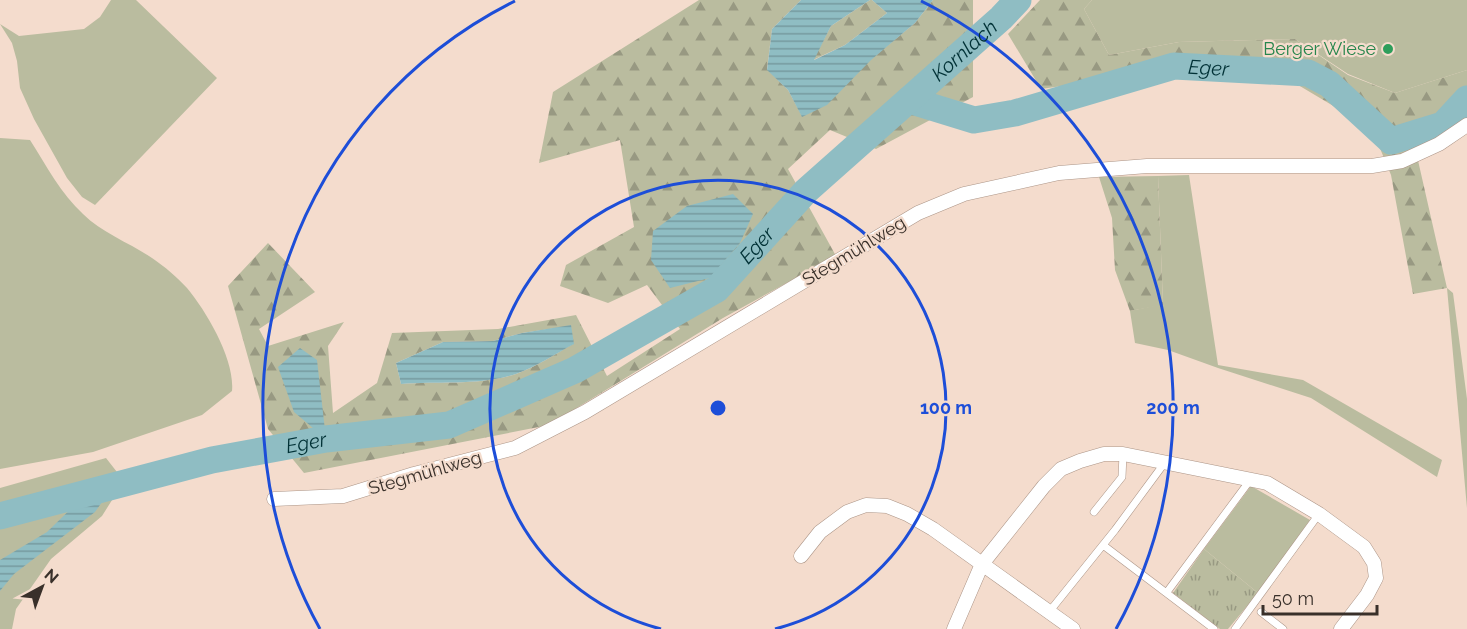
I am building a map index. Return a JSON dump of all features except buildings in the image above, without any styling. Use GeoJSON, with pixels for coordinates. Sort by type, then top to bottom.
{"type":"FeatureCollection","features":[{"type":"Feature","properties":{"kind":"street","name":"Stegmühlweg"},"geometry":{"type":"LineString","coordinates":[[274,499],[343,496],[414,474],[515,448],[585,412],[918,213],[964,194],[1059,173],[1136,167],[1372,166],[1402,161],[1439,144],[1467,125]]}},
{"type":"Feature","properties":{"kind":"street"},"geometry":{"type":"LineString","coordinates":[[954,629],[982,564],[1026,508],[1061,469],[1104,454],[1123,454],[1166,461],[1267,483],[1319,514],[1365,547],[1374,563],[1376,578],[1367,595],[1341,629]]}},
{"type":"Feature","properties":{"kind":"street"},"geometry":{"type":"LineString","coordinates":[[801,556],[820,532],[847,512],[866,505],[887,506],[933,529],[1073,629]]}},
{"type":"Feature","properties":{"kind":"lane"},"geometry":{"type":"LineString","coordinates":[[1094,512],[1122,477],[1123,454]]}},
{"type":"Feature","properties":{"kind":"lane"},"geometry":{"type":"LineString","coordinates":[[1049,612],[1166,461]]}},
{"type":"Feature","properties":{"kind":"lane"},"geometry":{"type":"LineString","coordinates":[[1167,592],[1251,479]]}},
{"type":"Feature","properties":{"kind":"lane"},"geometry":{"type":"LineString","coordinates":[[1238,628],[1319,514]]}},
{"type":"Feature","properties":{"kind":"lane"},"geometry":{"type":"LineString","coordinates":[[1103,545],[1214,629]]}},
{"type":"Feature","properties":{"kind":"lane"},"geometry":{"type":"LineString","coordinates":[[1261,612],[1283,629]]}},
{"type":"Feature","properties":{"kind":"green space"},"geometry":{"type":"Polygon","coordinates":[[[111,0],[136,0],[217,78],[95,205],[82,197],[67,178],[34,119],[20,88],[12,43],[0,24],[19,36],[84,29],[100,17],[111,0]]]}},
{"type":"Feature","properties":{"kind":"green space"},"geometry":{"type":"Polygon","coordinates":[[[699,0],[801,0],[772,29],[767,69],[788,90],[802,116],[915,23],[933,0],[973,0],[973,97],[876,149],[830,130],[788,169],[836,256],[723,318],[549,425],[304,473],[268,429],[228,286],[268,243],[315,292],[259,329],[268,346],[344,322],[328,346],[333,413],[377,383],[392,333],[498,329],[576,315],[607,376],[680,329],[647,285],[608,303],[560,286],[566,265],[634,227],[620,140],[539,163],[553,92],[699,0]],[[570,326],[522,333],[493,341],[443,342],[396,363],[401,384],[488,380],[516,374],[573,344],[570,326]]]}},
{"type":"Feature","properties":{"kind":"green space"},"geometry":{"type":"Polygon","coordinates":[[[870,0],[887,13],[845,45],[813,60],[831,26],[870,0]]]}},
{"type":"Feature","properties":{"kind":"green space"},"geometry":{"type":"Polygon","coordinates":[[[1040,0],[1092,0],[1084,9],[1109,55],[1179,42],[1295,39],[1348,75],[1395,93],[1467,70],[1467,114],[1417,156],[1447,288],[1413,294],[1391,175],[1372,129],[1283,76],[1175,70],[1041,89],[1008,34],[1040,0]]]}},
{"type":"Feature","properties":{"kind":"green space","name":"Berger Wiese"},"geometry":{"type":"Polygon","coordinates":[[[1092,0],[1467,0],[1467,70],[1395,93],[1348,74],[1295,39],[1179,42],[1109,55],[1084,9],[1092,0]]]}},
{"type":"Feature","properties":{"kind":"green space"},"geometry":{"type":"Polygon","coordinates":[[[0,138],[30,140],[61,188],[83,214],[99,227],[157,261],[187,288],[218,337],[229,365],[232,391],[202,415],[93,452],[0,469],[0,138]]]}},
{"type":"Feature","properties":{"kind":"green space"},"geometry":{"type":"Polygon","coordinates":[[[1189,175],[1218,365],[1303,380],[1442,460],[1437,477],[1311,398],[1168,350],[1135,343],[1130,311],[1163,304],[1158,176],[1189,175]]]}},
{"type":"Feature","properties":{"kind":"green space"},"geometry":{"type":"Polygon","coordinates":[[[1158,176],[1163,305],[1130,311],[1115,270],[1112,218],[1099,177],[1158,176]]]}},
{"type":"Feature","properties":{"kind":"green space"},"geometry":{"type":"Polygon","coordinates":[[[1447,288],[1453,293],[1467,399],[1467,508],[1447,288]]]}},
{"type":"Feature","properties":{"kind":"green space"},"geometry":{"type":"Polygon","coordinates":[[[106,458],[124,481],[102,516],[51,559],[16,609],[12,629],[0,629],[0,488],[106,458]]]}},
{"type":"Feature","properties":{"kind":"green space"},"geometry":{"type":"Polygon","coordinates":[[[1251,486],[1310,520],[1258,593],[1204,549],[1251,486]]]}},
{"type":"Feature","properties":{"kind":"green space"},"geometry":{"type":"Polygon","coordinates":[[[1204,549],[1258,593],[1228,629],[1220,629],[1173,593],[1204,549]]]}},
{"type":"Feature","properties":{"kind":"water"},"geometry":{"type":"Polygon","coordinates":[[[801,0],[870,0],[831,26],[814,60],[845,45],[887,13],[872,0],[933,0],[915,23],[871,60],[827,105],[802,117],[788,90],[767,70],[772,29],[801,0]]]}},
{"type":"Feature","properties":{"kind":"water"},"geometry":{"type":"Polygon","coordinates":[[[733,194],[753,214],[740,243],[710,278],[670,288],[651,260],[653,231],[687,206],[733,194]]]}},
{"type":"Feature","properties":{"kind":"water"},"geometry":{"type":"Polygon","coordinates":[[[571,325],[574,344],[516,374],[473,382],[401,384],[396,363],[443,342],[493,341],[522,333],[571,325]]]}},
{"type":"Feature","properties":{"kind":"water"},"geometry":{"type":"Polygon","coordinates":[[[300,348],[317,360],[326,439],[294,412],[278,367],[300,348]]]}},
{"type":"Feature","properties":{"kind":"water"},"geometry":{"type":"Polygon","coordinates":[[[112,488],[95,512],[14,574],[0,591],[0,560],[47,532],[85,495],[112,488]]]}},
{"type":"Feature","properties":{"kind":"waterway","name":"Eger"},"geometry":{"type":"LineString","coordinates":[[0,516],[212,460],[326,439],[449,425],[575,370],[717,289],[806,191],[1001,18],[1018,0]]}},
{"type":"Feature","properties":{"kind":"waterway","name":"Eger"},"geometry":{"type":"LineString","coordinates":[[909,100],[974,120],[1015,113],[1174,66],[1308,73],[1329,84],[1391,141],[1443,125],[1467,99]]}},
{"type":"Feature","properties":{"kind":"place","name":"Berger Wiese"},"geometry":{"type":"Point","coordinates":[1388,49]}},
{"type":"Feature","properties":{"kind":"water label","name":"Kornlach"},"geometry":{"type":"Point","coordinates":[963,50]}}]}
